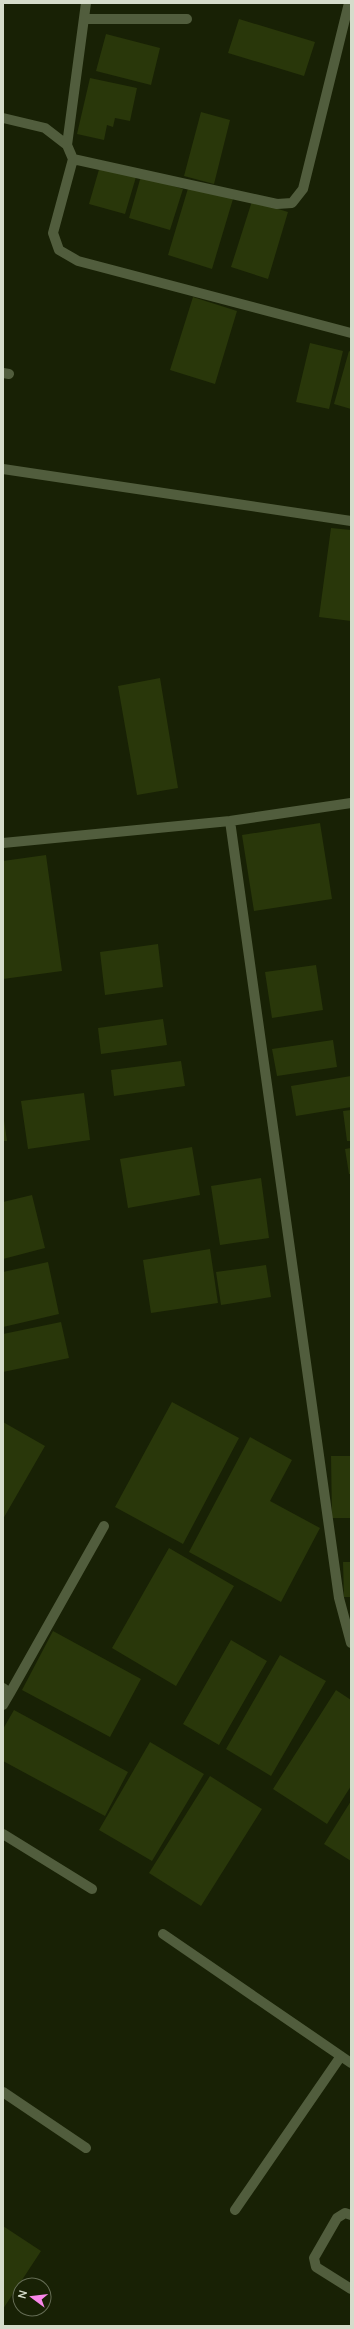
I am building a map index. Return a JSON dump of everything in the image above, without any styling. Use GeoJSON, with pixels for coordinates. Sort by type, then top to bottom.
{"type":"FeatureCollection","features":[{"type":"Feature","properties":{"kind":"street"},"geometry":{"type":"LineString","coordinates":[[67,145],[86,3]]}},
{"type":"Feature","properties":{"kind":"street"},"geometry":{"type":"LineString","coordinates":[[73,159],[277,204],[292,203],[303,189],[349,3]]}},
{"type":"Feature","properties":{"kind":"street"},"geometry":{"type":"LineString","coordinates":[[84,19],[187,19]]}},
{"type":"Feature","properties":{"kind":"street"},"geometry":{"type":"LineString","coordinates":[[3,118],[45,128],[67,145],[73,159],[53,234],[59,250],[78,261],[351,333]]}},
{"type":"Feature","properties":{"kind":"street"},"geometry":{"type":"LineString","coordinates":[[3,469],[351,521]]}},
{"type":"Feature","properties":{"kind":"street"},"geometry":{"type":"LineString","coordinates":[[3,843],[230,821],[351,803]]}},
{"type":"Feature","properties":{"kind":"street"},"geometry":{"type":"LineString","coordinates":[[230,821],[339,1598],[351,1643]]}},
{"type":"Feature","properties":{"kind":"street"},"geometry":{"type":"LineString","coordinates":[[3,1705],[7,1690],[104,1526]]}},
{"type":"Feature","properties":{"kind":"street"},"geometry":{"type":"LineString","coordinates":[[3,1834],[92,1889]]}},
{"type":"Feature","properties":{"kind":"street"},"geometry":{"type":"LineString","coordinates":[[163,1934],[351,2063]]}},
{"type":"Feature","properties":{"kind":"street"},"geometry":{"type":"LineString","coordinates":[[235,2210],[341,2056]]}},
{"type":"Feature","properties":{"kind":"street"},"geometry":{"type":"LineString","coordinates":[[3,2092],[86,2148]]}},
{"type":"Feature","properties":{"kind":"street"},"geometry":{"type":"LineString","coordinates":[[351,2215],[345,2213],[337,2218],[314,2258],[316,2267],[351,2289]]}},
{"type":"Feature","properties":{"kind":"building"},"geometry":{"type":"Polygon","coordinates":[[[239,19],[315,42],[304,76],[228,53],[239,19]]]}},
{"type":"Feature","properties":{"kind":"building"},"geometry":{"type":"Polygon","coordinates":[[[106,34],[160,48],[151,85],[96,71],[106,34]]]}},
{"type":"Feature","properties":{"kind":"building"},"geometry":{"type":"Polygon","coordinates":[[[90,78],[137,88],[130,121],[115,118],[113,127],[107,125],[104,140],[77,134],[90,78]]]}},
{"type":"Feature","properties":{"kind":"building"},"geometry":{"type":"Polygon","coordinates":[[[201,112],[230,120],[214,184],[184,176],[201,112]]]}},
{"type":"Feature","properties":{"kind":"building"},"geometry":{"type":"Polygon","coordinates":[[[100,166],[136,177],[125,214],[89,204],[100,166]]]}},
{"type":"Feature","properties":{"kind":"building"},"geometry":{"type":"Polygon","coordinates":[[[141,176],[183,189],[170,230],[129,218],[141,176]]]}},
{"type":"Feature","properties":{"kind":"building"},"geometry":{"type":"Polygon","coordinates":[[[189,185],[233,199],[212,269],[168,255],[189,185]]]}},
{"type":"Feature","properties":{"kind":"building"},"geometry":{"type":"Polygon","coordinates":[[[252,201],[288,212],[268,279],[231,267],[252,201]]]}},
{"type":"Feature","properties":{"kind":"building"},"geometry":{"type":"Polygon","coordinates":[[[193,297],[237,311],[215,384],[170,370],[193,297]]]}},
{"type":"Feature","properties":{"kind":"building"},"geometry":{"type":"Polygon","coordinates":[[[310,343],[343,351],[329,409],[296,402],[310,343]]]}},
{"type":"Feature","properties":{"kind":"building"},"geometry":{"type":"Polygon","coordinates":[[[349,351],[351,352],[351,409],[334,404],[349,351]]]}},
{"type":"Feature","properties":{"kind":"building"},"geometry":{"type":"Polygon","coordinates":[[[331,528],[351,530],[351,621],[319,617],[331,528]]]}},
{"type":"Feature","properties":{"kind":"building"},"geometry":{"type":"Polygon","coordinates":[[[160,678],[178,788],[137,795],[118,686],[160,678]]]}},
{"type":"Feature","properties":{"kind":"building"},"geometry":{"type":"Polygon","coordinates":[[[320,823],[332,899],[254,911],[242,835],[320,823]]]}},
{"type":"Feature","properties":{"kind":"building"},"geometry":{"type":"Polygon","coordinates":[[[46,855],[62,971],[3,979],[3,861],[46,855]]]}},
{"type":"Feature","properties":{"kind":"building"},"geometry":{"type":"Polygon","coordinates":[[[158,944],[163,987],[105,995],[100,952],[158,944]]]}},
{"type":"Feature","properties":{"kind":"building"},"geometry":{"type":"Polygon","coordinates":[[[316,965],[323,1010],[272,1018],[265,972],[316,965]]]}},
{"type":"Feature","properties":{"kind":"building"},"geometry":{"type":"Polygon","coordinates":[[[163,1019],[167,1045],[101,1054],[98,1028],[163,1019]]]}},
{"type":"Feature","properties":{"kind":"building"},"geometry":{"type":"Polygon","coordinates":[[[333,1040],[337,1067],[277,1076],[272,1049],[333,1040]]]}},
{"type":"Feature","properties":{"kind":"building"},"geometry":{"type":"Polygon","coordinates":[[[181,1061],[185,1086],[114,1096],[111,1070],[181,1061]]]}},
{"type":"Feature","properties":{"kind":"building"},"geometry":{"type":"Polygon","coordinates":[[[351,1076],[351,1107],[296,1116],[291,1086],[351,1076]]]}},
{"type":"Feature","properties":{"kind":"building"},"geometry":{"type":"Polygon","coordinates":[[[84,1093],[90,1140],[28,1149],[21,1101],[84,1093]]]}},
{"type":"Feature","properties":{"kind":"building"},"geometry":{"type":"Polygon","coordinates":[[[351,1110],[351,1141],[347,1141],[343,1111],[351,1110]]]}},
{"type":"Feature","properties":{"kind":"building"},"geometry":{"type":"Polygon","coordinates":[[[3,1113],[7,1141],[3,1141],[3,1113]]]}},
{"type":"Feature","properties":{"kind":"building"},"geometry":{"type":"Polygon","coordinates":[[[192,1147],[200,1195],[128,1208],[120,1159],[192,1147]]]}},
{"type":"Feature","properties":{"kind":"building"},"geometry":{"type":"Polygon","coordinates":[[[351,1148],[351,1174],[349,1174],[345,1149],[351,1148]]]}},
{"type":"Feature","properties":{"kind":"building"},"geometry":{"type":"Polygon","coordinates":[[[261,1178],[269,1238],[220,1245],[211,1186],[261,1178]]]}},
{"type":"Feature","properties":{"kind":"building"},"geometry":{"type":"Polygon","coordinates":[[[32,1195],[45,1248],[3,1259],[3,1202],[32,1195]]]}},
{"type":"Feature","properties":{"kind":"building"},"geometry":{"type":"Polygon","coordinates":[[[210,1249],[218,1303],[151,1313],[143,1260],[210,1249]]]}},
{"type":"Feature","properties":{"kind":"building"},"geometry":{"type":"Polygon","coordinates":[[[48,1262],[59,1314],[3,1327],[3,1272],[48,1262]]]}},
{"type":"Feature","properties":{"kind":"building"},"geometry":{"type":"Polygon","coordinates":[[[266,1265],[271,1297],[221,1305],[216,1272],[266,1265]]]}},
{"type":"Feature","properties":{"kind":"building"},"geometry":{"type":"Polygon","coordinates":[[[61,1322],[69,1358],[3,1372],[3,1334],[61,1322]]]}},
{"type":"Feature","properties":{"kind":"building"},"geometry":{"type":"Polygon","coordinates":[[[172,1402],[239,1438],[183,1544],[115,1507],[172,1402]]]}},
{"type":"Feature","properties":{"kind":"building"},"geometry":{"type":"Polygon","coordinates":[[[3,1422],[45,1446],[3,1519],[3,1422]]]}},
{"type":"Feature","properties":{"kind":"building"},"geometry":{"type":"Polygon","coordinates":[[[250,1437],[292,1460],[270,1501],[320,1528],[281,1602],[189,1552],[250,1437]]]}},
{"type":"Feature","properties":{"kind":"building"},"geometry":{"type":"Polygon","coordinates":[[[331,1456],[351,1456],[351,1518],[332,1518],[331,1456]]]}},
{"type":"Feature","properties":{"kind":"building"},"geometry":{"type":"Polygon","coordinates":[[[169,1548],[234,1586],[176,1686],[112,1648],[169,1548]]]}},
{"type":"Feature","properties":{"kind":"building"},"geometry":{"type":"Polygon","coordinates":[[[343,1562],[351,1562],[351,1597],[344,1597],[343,1562]]]}},
{"type":"Feature","properties":{"kind":"building"},"geometry":{"type":"Polygon","coordinates":[[[53,1631],[141,1679],[110,1737],[22,1690],[53,1631]]]}},
{"type":"Feature","properties":{"kind":"building"},"geometry":{"type":"Polygon","coordinates":[[[231,1640],[267,1661],[219,1745],[183,1724],[231,1640]]]}},
{"type":"Feature","properties":{"kind":"building"},"geometry":{"type":"Polygon","coordinates":[[[280,1655],[326,1681],[271,1776],[226,1749],[280,1655]]]}},
{"type":"Feature","properties":{"kind":"building"},"geometry":{"type":"Polygon","coordinates":[[[336,1690],[351,1700],[351,1786],[327,1824],[273,1789],[336,1690]]]}},
{"type":"Feature","properties":{"kind":"building"},"geometry":{"type":"Polygon","coordinates":[[[14,1710],[128,1772],[105,1816],[3,1761],[3,1729],[14,1710]]]}},
{"type":"Feature","properties":{"kind":"building"},"geometry":{"type":"Polygon","coordinates":[[[150,1742],[204,1774],[152,1861],[99,1830],[150,1742]]]}},
{"type":"Feature","properties":{"kind":"building"},"geometry":{"type":"Polygon","coordinates":[[[210,1776],[262,1809],[201,1906],[149,1873],[210,1776]]]}},
{"type":"Feature","properties":{"kind":"building"},"geometry":{"type":"Polygon","coordinates":[[[351,1801],[351,1861],[324,1844],[351,1801]]]}},
{"type":"Feature","properties":{"kind":"building"},"geometry":{"type":"Polygon","coordinates":[[[3,2226],[41,2251],[24,2277],[12,2277],[12,2295],[3,2309],[3,2226]]]}}]}
